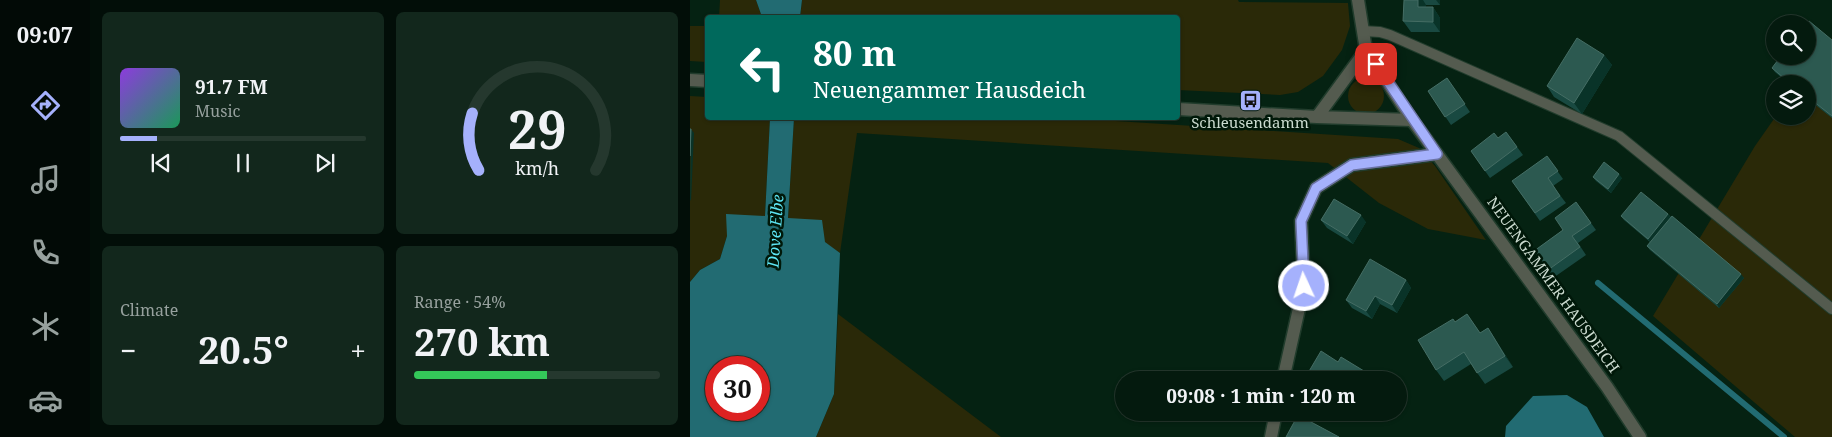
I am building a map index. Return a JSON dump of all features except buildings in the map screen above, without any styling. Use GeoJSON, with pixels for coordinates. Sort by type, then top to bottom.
{"type":"FeatureCollection","features":[{"type":"Feature","properties":{"kind":"street","name":"NEUENGAMMER HAUSDEICH"},"geometry":{"type":"LineString","coordinates":[[1358,0],[1366,50],[1412,120],[1607,387],[1640,437]]}},
{"type":"Feature","properties":{"kind":"street"},"geometry":{"type":"LineString","coordinates":[[1317,117],[1366,50]]}},
{"type":"Feature","properties":{"kind":"street"},"geometry":{"type":"LineString","coordinates":[[690,80],[705,81]]}},
{"type":"Feature","properties":{"kind":"street"},"geometry":{"type":"LineString","coordinates":[[1180,109],[1412,120]]}},
{"type":"Feature","properties":{"kind":"street"},"geometry":{"type":"LineString","coordinates":[[1286,371],[1304,286],[1301,221],[1316,188],[1352,165],[1437,154]]}},
{"type":"Feature","properties":{"kind":"street"},"geometry":{"type":"LineString","coordinates":[[1271,437],[1274,421]]}},
{"type":"Feature","properties":{"kind":"lane"},"geometry":{"type":"LineString","coordinates":[[1363,31],[1380,32],[1390,35],[1619,136],[1832,309]]}},
{"type":"Feature","properties":{"kind":"shaded area"},"geometry":{"type":"Polygon","coordinates":[[[720,0],[756,0],[761,15],[719,15],[720,0]]]}},
{"type":"Feature","properties":{"kind":"shaded area"},"geometry":{"type":"Polygon","coordinates":[[[802,0],[1238,0],[1239,2],[1348,3],[1350,26],[1342,50],[1323,76],[1298,92],[1280,95],[1180,90],[1180,15],[800,15],[802,0]]]}},
{"type":"Feature","properties":{"kind":"shaded area"},"geometry":{"type":"Polygon","coordinates":[[[690,26],[705,26],[705,62],[690,61],[690,26]]]}},
{"type":"Feature","properties":{"kind":"shaded area"},"geometry":{"type":"Polygon","coordinates":[[[1832,38],[1832,437],[1795,437],[1653,316],[1755,146],[1770,125],[1816,125],[1816,75],[1805,75],[1813,65],[1816,65],[1816,60],[1832,38]]]}},
{"type":"Feature","properties":{"kind":"shaded area"},"geometry":{"type":"Polygon","coordinates":[[[1366,78],[1378,84],[1384,96],[1378,108],[1366,114],[1354,108],[1348,96],[1354,84],[1366,78]]]}},
{"type":"Feature","properties":{"kind":"shaded area"},"geometry":{"type":"Polygon","coordinates":[[[690,96],[705,97],[705,120],[770,120],[765,216],[727,236],[720,259],[700,270],[690,282],[690,96]]]}},
{"type":"Feature","properties":{"kind":"shaded area"},"geometry":{"type":"Polygon","coordinates":[[[794,120],[1100,120],[1398,139],[1419,148],[1435,166],[1486,240],[1428,229],[1379,203],[1328,163],[857,133],[840,253],[788,218],[794,120]]]}},
{"type":"Feature","properties":{"kind":"shaded area"},"geometry":{"type":"Polygon","coordinates":[[[838,314],[1001,437],[816,437],[834,394],[838,314]]]}},
{"type":"Feature","properties":{"kind":"water"},"geometry":{"type":"Polygon","coordinates":[[[756,0],[802,0],[800,15],[761,15],[756,0]]]}},
{"type":"Feature","properties":{"kind":"water","name":"Dove Elbe"},"geometry":{"type":"Polygon","coordinates":[[[770,120],[794,120],[788,218],[822,220],[825,242],[840,253],[834,394],[816,437],[690,437],[690,282],[700,270],[720,259],[727,236],[726,214],[765,216],[770,120]]]}},
{"type":"Feature","properties":{"kind":"water"},"geometry":{"type":"Polygon","coordinates":[[[1567,395],[1587,407],[1604,437],[1505,437],[1506,426],[1533,396],[1567,395]]]}},
{"type":"Feature","properties":{"kind":"waterway"},"geometry":{"type":"LineString","coordinates":[[1598,283],[1784,437]]}},
{"type":"Feature","properties":{"kind":"place","name":"Schleusendamm"},"geometry":{"type":"Point","coordinates":[1250,100]}},
{"type":"Feature","properties":{"kind":"route"},"geometry":{"type":"LineString","coordinates":[[1304,286],[1301,221],[1316,188],[1352,165],[1437,154],[1412,120],[1376,64]]}}]}
